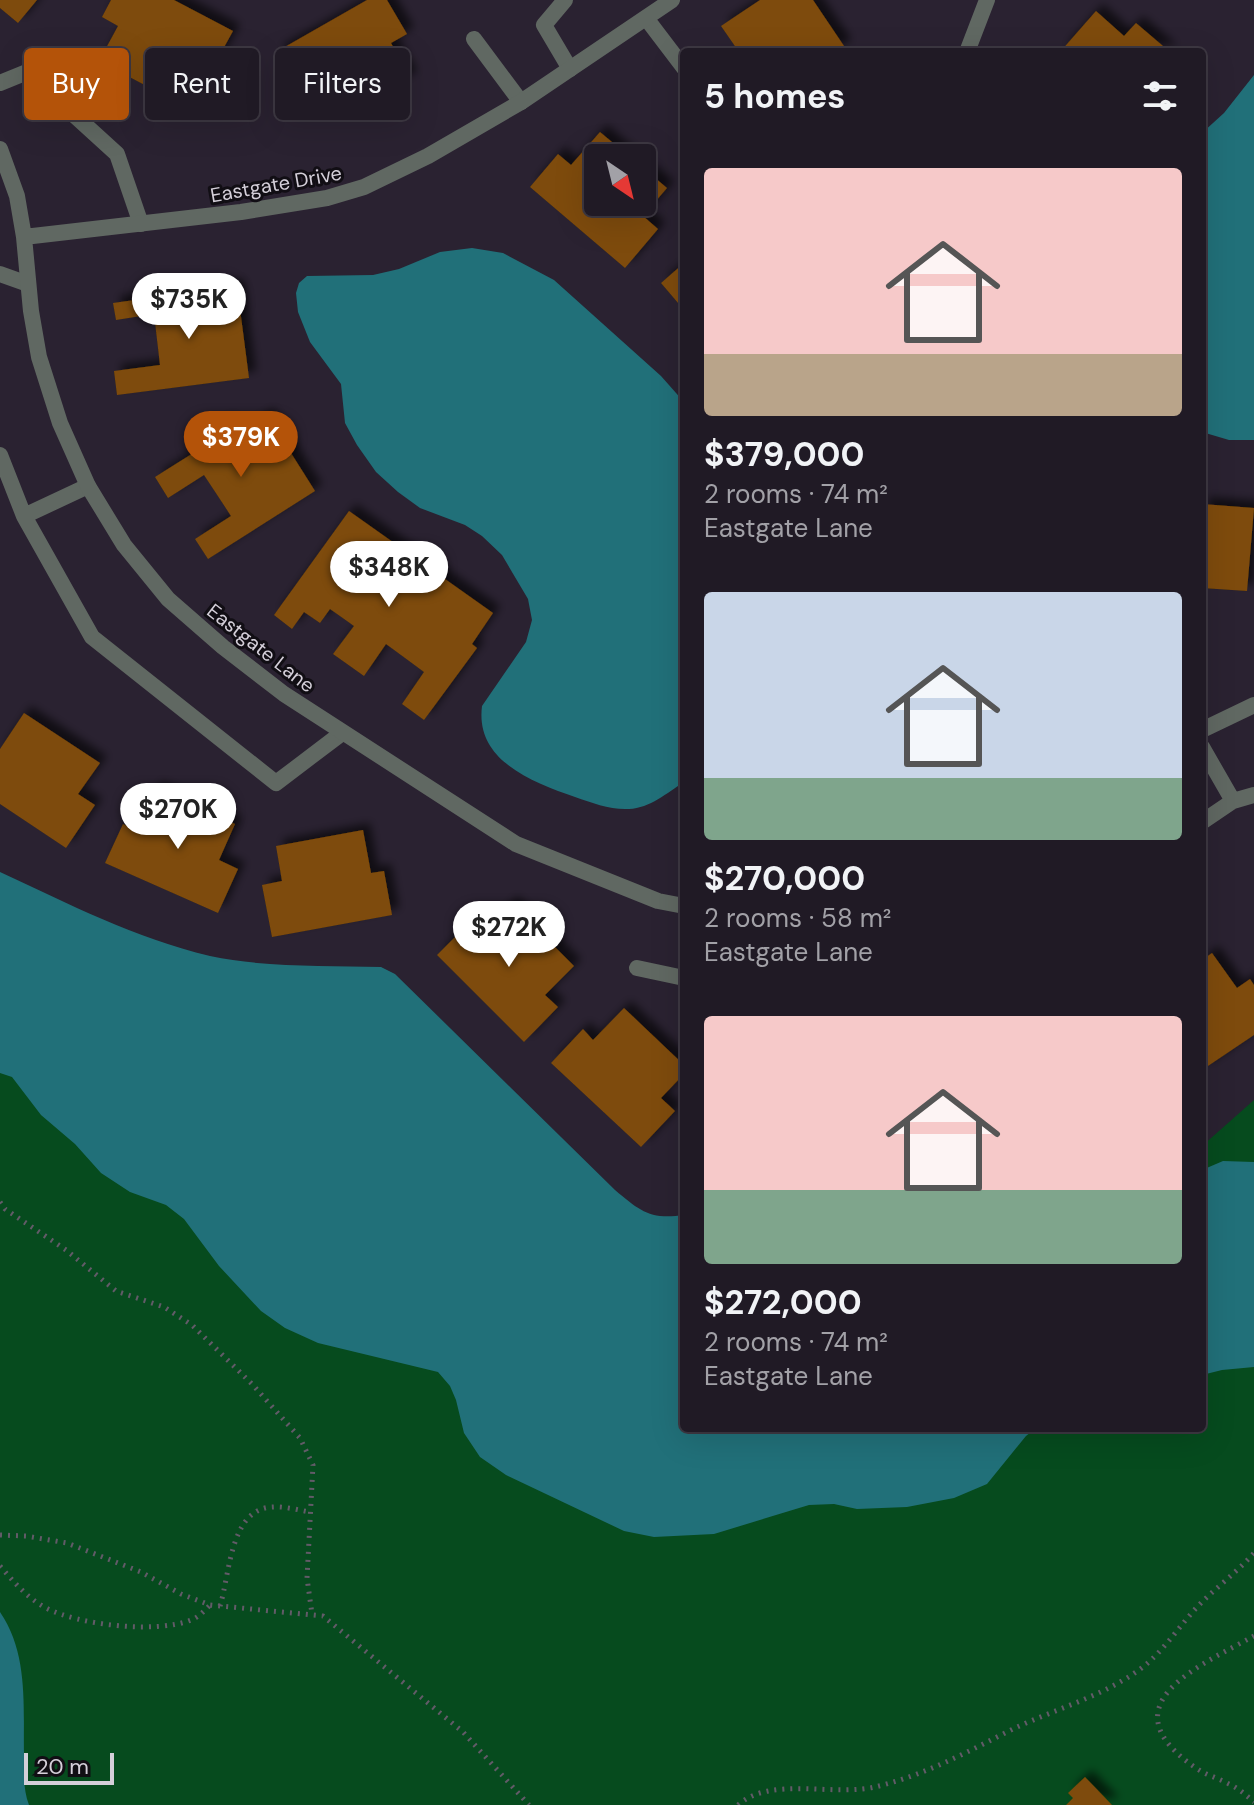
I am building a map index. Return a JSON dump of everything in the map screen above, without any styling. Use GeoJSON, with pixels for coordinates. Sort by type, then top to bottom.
{"type":"FeatureCollection","features":[{"type":"Feature","properties":{"kind":"street"},"geometry":{"type":"LineString","coordinates":[[565,0],[544,25],[570,69]]}},
{"type":"Feature","properties":{"kind":"street","name":"Eastgate Drive"},"geometry":{"type":"LineString","coordinates":[[24,237],[313,201],[364,187],[428,156],[521,102],[672,0]]}},
{"type":"Feature","properties":{"kind":"street"},"geometry":{"type":"LineString","coordinates":[[969,48],[987,0]]}},
{"type":"Feature","properties":{"kind":"street"},"geometry":{"type":"LineString","coordinates":[[646,18],[680,63]]}},
{"type":"Feature","properties":{"kind":"street"},"geometry":{"type":"LineString","coordinates":[[474,39],[521,102]]}},
{"type":"Feature","properties":{"kind":"street"},"geometry":{"type":"LineString","coordinates":[[0,83],[27,72],[117,154],[141,224]]}},
{"type":"Feature","properties":{"kind":"street"},"geometry":{"type":"LineString","coordinates":[[0,149],[17,196],[24,237]]}},
{"type":"Feature","properties":{"kind":"street","name":"Eastgate Lane"},"geometry":{"type":"LineString","coordinates":[[24,237],[39,357],[60,423],[88,486],[124,545],[168,599],[260,675],[342,733],[516,844],[658,901],[680,905]]}},
{"type":"Feature","properties":{"kind":"street"},"geometry":{"type":"LineString","coordinates":[[0,274],[28,284]]}},
{"type":"Feature","properties":{"kind":"street"},"geometry":{"type":"LineString","coordinates":[[0,455],[24,516],[92,637],[276,783],[342,733]]}},
{"type":"Feature","properties":{"kind":"street"},"geometry":{"type":"LineString","coordinates":[[24,516],[88,486]]}},
{"type":"Feature","properties":{"kind":"street"},"geometry":{"type":"LineString","coordinates":[[1206,728],[1254,705]]}},
{"type":"Feature","properties":{"kind":"street"},"geometry":{"type":"LineString","coordinates":[[1206,754],[1233,801]]}},
{"type":"Feature","properties":{"kind":"street"},"geometry":{"type":"LineString","coordinates":[[1206,819],[1233,801],[1254,795]]}},
{"type":"Feature","properties":{"kind":"street"},"geometry":{"type":"LineString","coordinates":[[637,968],[680,977]]}},
{"type":"Feature","properties":{"kind":"path"},"geometry":{"type":"LineString","coordinates":[[0,1202],[5,1209],[66,1250],[116,1291],[164,1307],[192,1325],[212,1342],[300,1438],[313,1465],[307,1578],[312,1614]]}},
{"type":"Feature","properties":{"kind":"path"},"geometry":{"type":"LineString","coordinates":[[220,1606],[228,1583],[235,1538],[247,1518],[273,1507],[310,1512]]}},
{"type":"Feature","properties":{"kind":"path"},"geometry":{"type":"LineString","coordinates":[[0,1535],[67,1543],[141,1572],[181,1594],[210,1605],[323,1616],[421,1695],[471,1741],[529,1805]]}},
{"type":"Feature","properties":{"kind":"path"},"geometry":{"type":"LineString","coordinates":[[738,1805],[768,1789],[853,1792],[912,1777],[960,1757],[1013,1729],[1100,1693],[1155,1657],[1200,1605],[1254,1553]]}},
{"type":"Feature","properties":{"kind":"path"},"geometry":{"type":"LineString","coordinates":[[0,1566],[20,1590],[44,1607],[85,1622],[127,1626],[190,1621],[210,1605]]}},
{"type":"Feature","properties":{"kind":"path"},"geometry":{"type":"LineString","coordinates":[[1254,1636],[1186,1673],[1165,1696],[1157,1720],[1161,1735],[1173,1750],[1198,1769],[1233,1786],[1254,1802]]}},
{"type":"Feature","properties":{"kind":"green space"},"geometry":{"type":"Polygon","coordinates":[[[0,923],[680,1425],[680,1432],[1206,1432],[1206,1142],[1254,1100],[1254,1805],[0,1805],[0,923]]]}},
{"type":"Feature","properties":{"kind":"water"},"geometry":{"type":"Polygon","coordinates":[[[1254,75],[1254,440],[1229,440],[1206,433],[1206,129],[1224,113],[1254,75]]]}},
{"type":"Feature","properties":{"kind":"water"},"geometry":{"type":"Polygon","coordinates":[[[472,248],[503,253],[554,280],[661,376],[680,397],[680,785],[644,806],[622,809],[575,797],[525,776],[497,755],[482,725],[482,706],[526,642],[532,620],[528,599],[502,555],[482,536],[465,525],[420,508],[376,472],[345,423],[341,384],[310,342],[298,312],[296,293],[299,283],[307,276],[373,275],[399,269],[440,252],[472,248]]]}},
{"type":"Feature","properties":{"kind":"water"},"geometry":{"type":"Polygon","coordinates":[[[0,872],[129,930],[210,956],[274,964],[381,967],[395,974],[615,1190],[646,1212],[662,1216],[680,1215],[680,1432],[1031,1432],[987,1484],[954,1498],[907,1507],[857,1509],[834,1504],[809,1505],[714,1534],[654,1537],[624,1531],[506,1475],[480,1457],[464,1433],[450,1386],[438,1372],[318,1343],[285,1328],[261,1311],[219,1266],[184,1219],[166,1205],[130,1192],[101,1173],[75,1144],[41,1115],[12,1077],[0,1073],[0,872]]]}},
{"type":"Feature","properties":{"kind":"water"},"geometry":{"type":"Polygon","coordinates":[[[1223,1161],[1254,1162],[1254,1367],[1206,1374],[1206,1168],[1223,1161]]]}},
{"type":"Feature","properties":{"kind":"water"},"geometry":{"type":"Polygon","coordinates":[[[0,1612],[16,1645],[20,1663],[24,1700],[24,1781],[29,1805],[0,1805],[0,1612]]]}},
{"type":"Feature","properties":{"kind":"building"},"geometry":{"type":"Polygon","coordinates":[[[0,0],[37,0],[18,23],[0,8],[0,0]]]}},
{"type":"Feature","properties":{"kind":"building"},"geometry":{"type":"Polygon","coordinates":[[[111,0],[174,0],[233,31],[224,48],[145,48],[145,85],[129,77],[129,48],[106,48],[118,26],[102,17],[111,0]]]}},
{"type":"Feature","properties":{"kind":"building"},"geometry":{"type":"Polygon","coordinates":[[[367,0],[387,0],[407,34],[391,43],[394,48],[283,48],[367,0]]]}},
{"type":"Feature","properties":{"kind":"building"},"geometry":{"type":"Polygon","coordinates":[[[760,0],[813,0],[844,46],[736,48],[721,26],[760,0]]]}},
{"type":"Feature","properties":{"kind":"building"},"geometry":{"type":"Polygon","coordinates":[[[1096,11],[1124,36],[1136,23],[1165,48],[1064,48],[1096,11]]]}},
{"type":"Feature","properties":{"kind":"building"},"geometry":{"type":"Polygon","coordinates":[[[600,132],[614,144],[589,144],[600,132]]]}},
{"type":"Feature","properties":{"kind":"building"},"geometry":{"type":"Polygon","coordinates":[[[584,150],[584,216],[643,216],[658,229],[625,268],[530,187],[558,154],[571,165],[584,150]]]}},
{"type":"Feature","properties":{"kind":"building"},"geometry":{"type":"Polygon","coordinates":[[[656,179],[667,188],[656,201],[656,179]]]}},
{"type":"Feature","properties":{"kind":"building"},"geometry":{"type":"Polygon","coordinates":[[[680,266],[680,305],[661,283],[680,266]]]}},
{"type":"Feature","properties":{"kind":"building"},"geometry":{"type":"Polygon","coordinates":[[[237,286],[249,378],[117,395],[114,371],[160,365],[154,314],[116,320],[113,303],[237,286]]]}},
{"type":"Feature","properties":{"kind":"building"},"geometry":{"type":"Polygon","coordinates":[[[267,415],[315,491],[208,559],[195,539],[231,516],[204,475],[168,498],[155,477],[198,450],[193,443],[227,421],[236,435],[267,415]]]}},
{"type":"Feature","properties":{"kind":"building"},"geometry":{"type":"Polygon","coordinates":[[[1206,504],[1254,508],[1247,591],[1206,588],[1206,504]]]}},
{"type":"Feature","properties":{"kind":"building"},"geometry":{"type":"Polygon","coordinates":[[[349,511],[493,613],[472,644],[477,648],[424,720],[402,704],[424,672],[386,644],[364,676],[333,654],[354,626],[330,609],[320,623],[304,612],[292,629],[274,615],[349,511]]]}},
{"type":"Feature","properties":{"kind":"building"},"geometry":{"type":"Polygon","coordinates":[[[24,713],[100,763],[78,794],[95,805],[66,848],[0,804],[0,749],[24,713]]]}},
{"type":"Feature","properties":{"kind":"building"},"geometry":{"type":"Polygon","coordinates":[[[155,788],[235,824],[219,860],[238,869],[218,913],[105,863],[123,824],[136,830],[155,788]]]}},
{"type":"Feature","properties":{"kind":"building"},"geometry":{"type":"Polygon","coordinates":[[[363,830],[371,873],[384,871],[392,915],[272,937],[262,885],[282,881],[276,846],[363,830]]]}},
{"type":"Feature","properties":{"kind":"building"},"geometry":{"type":"Polygon","coordinates":[[[511,903],[574,966],[545,995],[558,1007],[524,1042],[437,955],[469,923],[480,934],[511,903]]]}},
{"type":"Feature","properties":{"kind":"building"},"geometry":{"type":"Polygon","coordinates":[[[1212,953],[1237,988],[1250,979],[1254,985],[1254,1035],[1206,1067],[1206,957],[1212,953]]]}},
{"type":"Feature","properties":{"kind":"building"},"geometry":{"type":"Polygon","coordinates":[[[624,1008],[680,1061],[680,1078],[661,1098],[675,1111],[641,1147],[551,1063],[583,1029],[593,1040],[624,1008]]]}},
{"type":"Feature","properties":{"kind":"building"},"geometry":{"type":"Polygon","coordinates":[[[1085,1777],[1112,1805],[1066,1805],[1073,1798],[1068,1793],[1085,1777]]]}}]}
